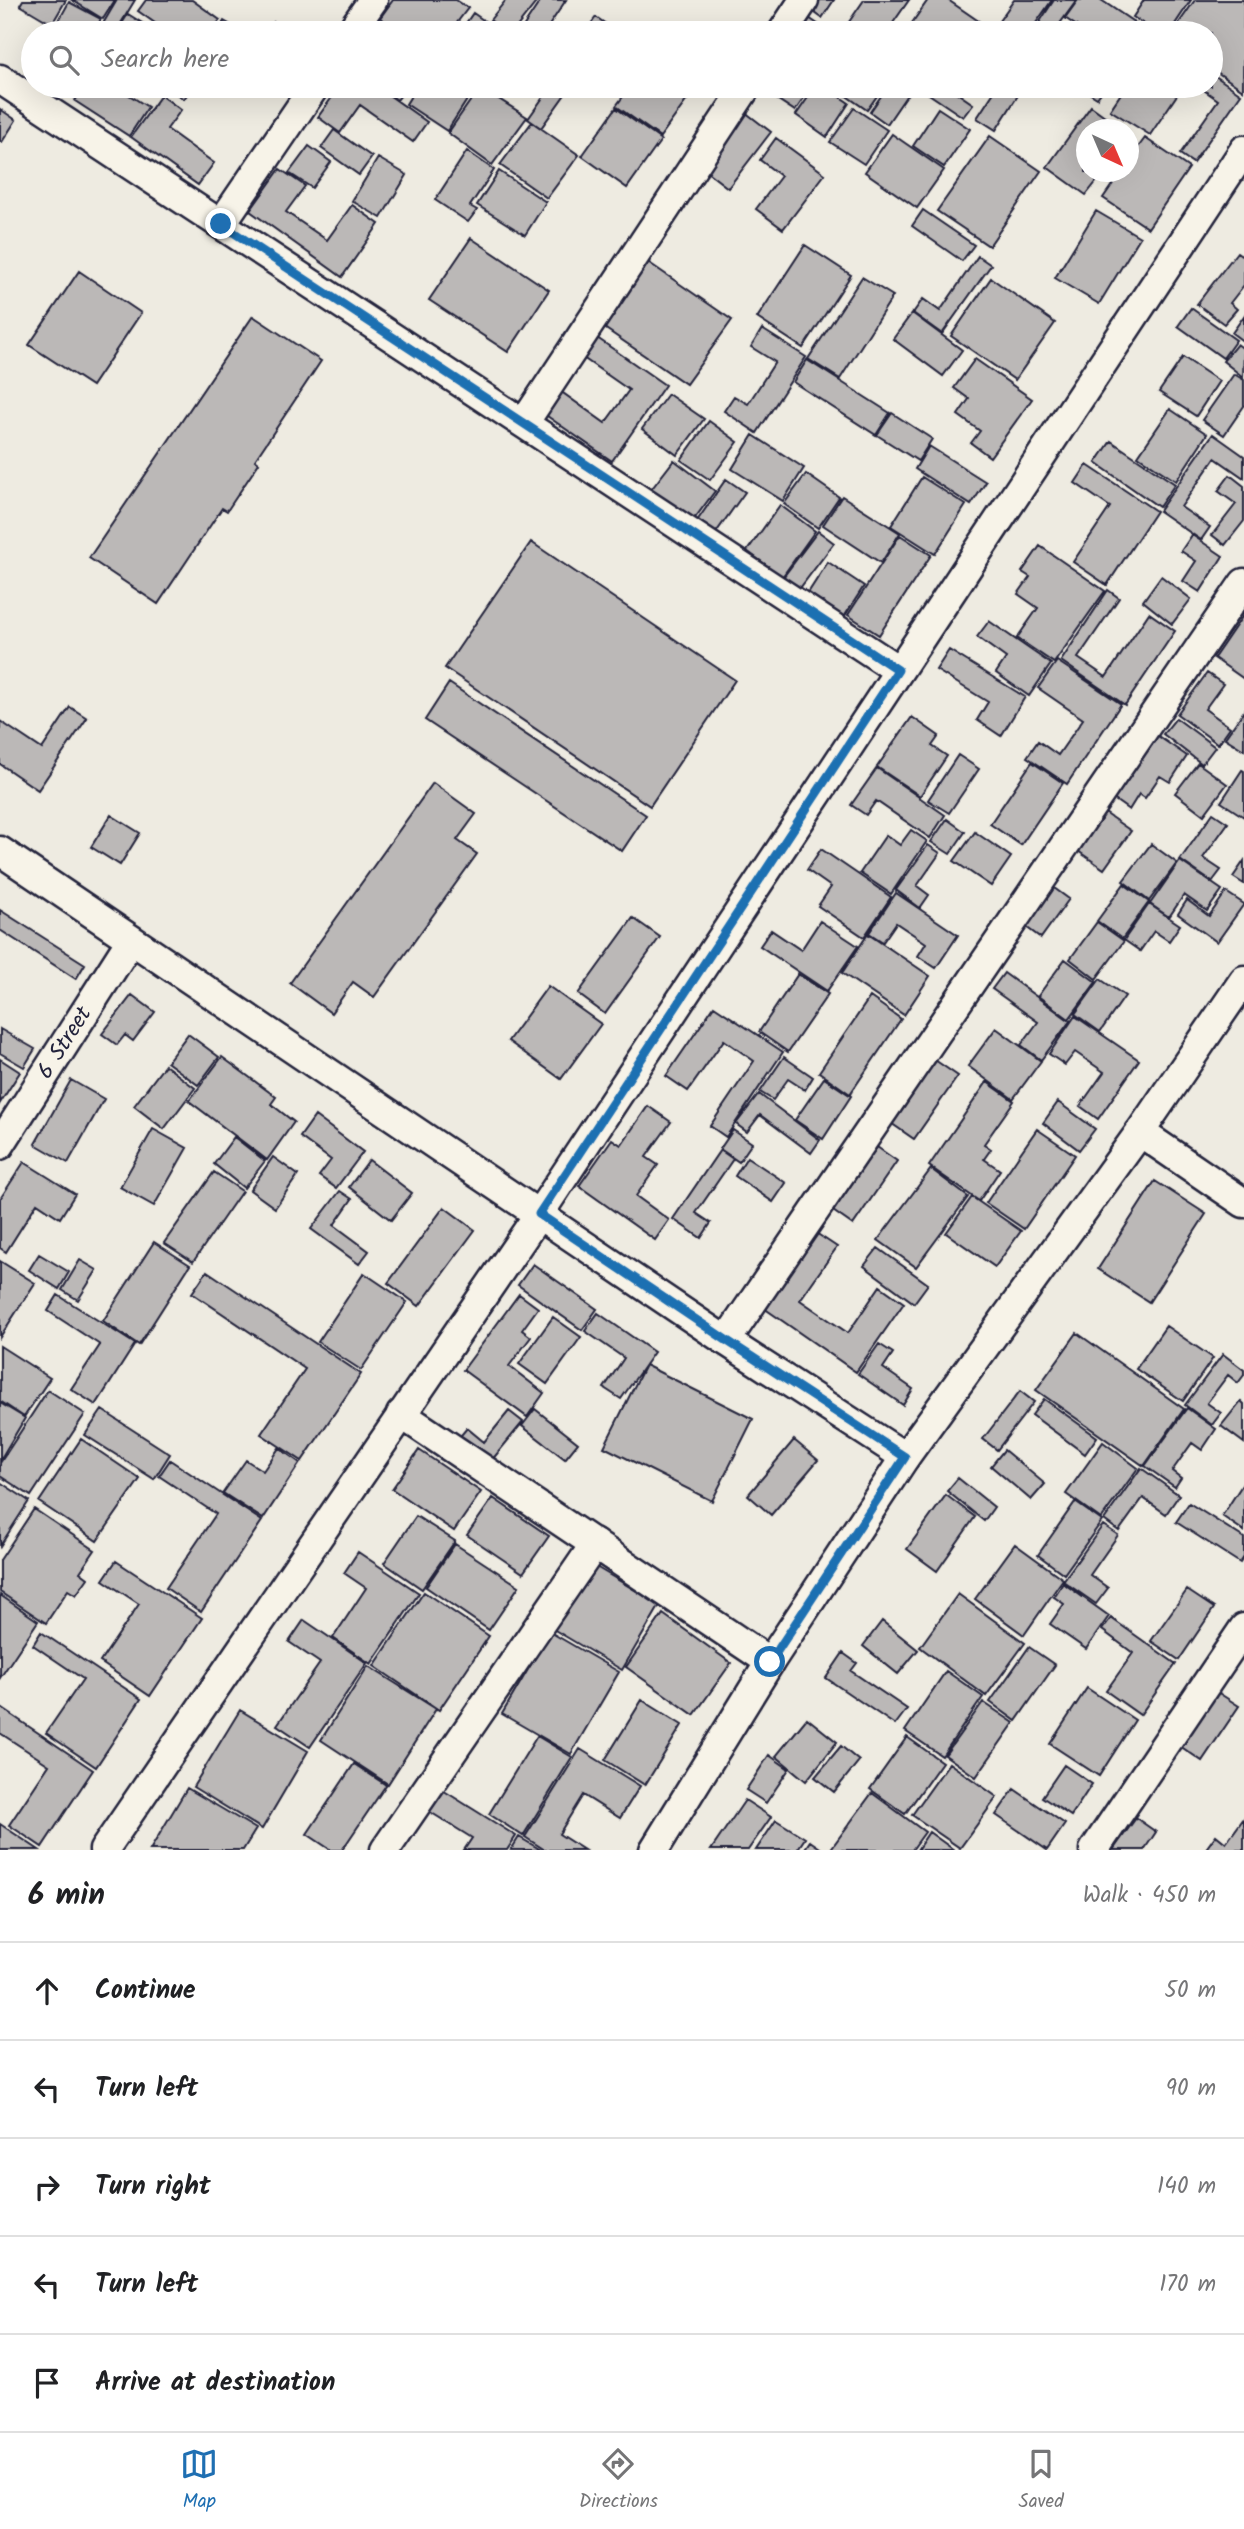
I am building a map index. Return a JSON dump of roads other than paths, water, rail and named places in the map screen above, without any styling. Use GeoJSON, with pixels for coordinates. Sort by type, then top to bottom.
{"type":"FeatureCollection","features":[{"type":"Feature","properties":{"kind":"street"},"geometry":{"type":"LineString","coordinates":[[358,21],[373,0]]}},
{"type":"Feature","properties":{"kind":"street"},"geometry":{"type":"LineString","coordinates":[[790,21],[804,0]]}},
{"type":"Feature","properties":{"kind":"street"},"geometry":{"type":"LineString","coordinates":[[0,79],[21,93]]}},
{"type":"Feature","properties":{"kind":"street"},"geometry":{"type":"LineString","coordinates":[[29,98],[898,670]]}},
{"type":"Feature","properties":{"kind":"street"},"geometry":{"type":"LineString","coordinates":[[221,224],[307,98]]}},
{"type":"Feature","properties":{"kind":"street"},"geometry":{"type":"LineString","coordinates":[[524,423],[739,98]]}},
{"type":"Feature","properties":{"kind":"street"},"geometry":{"type":"LineString","coordinates":[[104,1850],[539,1214],[1244,150]]}},
{"type":"Feature","properties":{"kind":"street"},"geometry":{"type":"LineString","coordinates":[[726,1340],[1244,583]]}},
{"type":"Feature","properties":{"kind":"street"},"geometry":{"type":"LineString","coordinates":[[0,851],[726,1340],[905,1457]]}},
{"type":"Feature","properties":{"kind":"street","name":"6 Street"},"geometry":{"type":"LineString","coordinates":[[0,1145],[131,940]]}},
{"type":"Feature","properties":{"kind":"street"},"geometry":{"type":"LineString","coordinates":[[654,1850],[770,1662],[905,1457],[1140,1132],[1244,981]]}},
{"type":"Feature","properties":{"kind":"street"},"geometry":{"type":"LineString","coordinates":[[1140,1132],[1244,1203]]}},
{"type":"Feature","properties":{"kind":"street"},"geometry":{"type":"LineString","coordinates":[[401,1414],[770,1662]]}},
{"type":"Feature","properties":{"kind":"street"},"geometry":{"type":"LineString","coordinates":[[385,1850],[595,1544]]}},
{"type":"Feature","properties":{"kind":"street"},"geometry":{"type":"LineString","coordinates":[[1094,1850],[1244,1628]]}}]}
